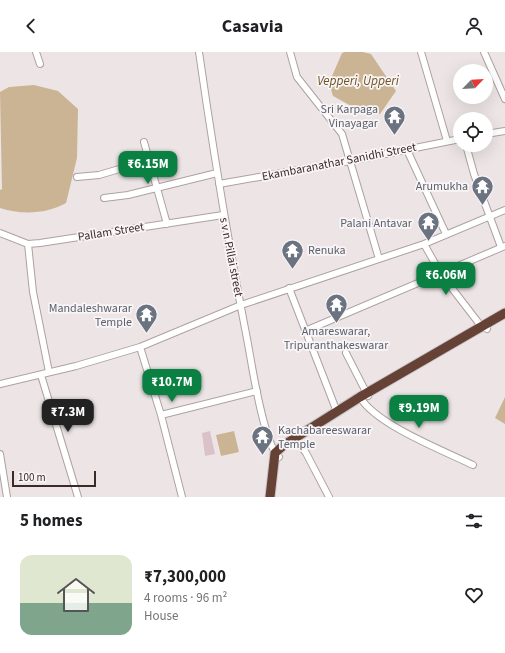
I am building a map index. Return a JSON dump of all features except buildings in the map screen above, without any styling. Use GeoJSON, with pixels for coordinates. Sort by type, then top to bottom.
{"type":"FeatureCollection","features":[{"type":"Feature","properties":{"kind":"highway"},"geometry":{"type":"LineString","coordinates":[[270,497],[277,455],[284,445],[337,412],[484,327],[505,313]]}},
{"type":"Feature","properties":{"kind":"highway"},"geometry":{"type":"LineString","coordinates":[[484,327],[505,318]]}},
{"type":"Feature","properties":{"kind":"highway"},"geometry":{"type":"LineString","coordinates":[[277,455],[364,397]]}},
{"type":"Feature","properties":{"kind":"highway"},"geometry":{"type":"LineString","coordinates":[[274,497],[277,455]]}},
{"type":"Feature","properties":{"kind":"street"},"geometry":{"type":"LineString","coordinates":[[36,52],[40,64]]}},
{"type":"Feature","properties":{"kind":"street","name":"s v n Pillai street"},"geometry":{"type":"LineString","coordinates":[[199,52],[217,173],[240,305],[257,392],[269,436],[277,455]]}},
{"type":"Feature","properties":{"kind":"street"},"geometry":{"type":"LineString","coordinates":[[290,52],[297,77],[342,134],[379,259]]}},
{"type":"Feature","properties":{"kind":"street"},"geometry":{"type":"LineString","coordinates":[[421,52],[447,141]]}},
{"type":"Feature","properties":{"kind":"street"},"geometry":{"type":"LineString","coordinates":[[484,52],[505,99]]}},
{"type":"Feature","properties":{"kind":"street"},"geometry":{"type":"LineString","coordinates":[[493,133],[505,131]]}},
{"type":"Feature","properties":{"kind":"street","name":"Ekambaranathar Sanidhi Street"},"geometry":{"type":"LineString","coordinates":[[219,184],[350,162],[453,140]]}},
{"type":"Feature","properties":{"kind":"street"},"geometry":{"type":"LineString","coordinates":[[144,142],[158,187],[167,224]]}},
{"type":"Feature","properties":{"kind":"street"},"geometry":{"type":"LineString","coordinates":[[407,150],[446,234]]}},
{"type":"Feature","properties":{"kind":"street"},"geometry":{"type":"LineString","coordinates":[[305,331],[503,247],[489,216],[468,152]]}},
{"type":"Feature","properties":{"kind":"street"},"geometry":{"type":"LineString","coordinates":[[77,177],[106,174],[150,160]]}},
{"type":"Feature","properties":{"kind":"street"},"geometry":{"type":"LineString","coordinates":[[104,198],[128,195],[217,173]]}},
{"type":"Feature","properties":{"kind":"street"},"geometry":{"type":"LineString","coordinates":[[0,384],[76,366],[140,347],[240,305],[424,244],[505,210]]}},
{"type":"Feature","properties":{"kind":"street","name":"Pallam Street"},"geometry":{"type":"LineString","coordinates":[[0,234],[28,244],[224,215]]}},
{"type":"Feature","properties":{"kind":"street"},"geometry":{"type":"LineString","coordinates":[[28,244],[33,292],[49,372]]}},
{"type":"Feature","properties":{"kind":"street"},"geometry":{"type":"LineString","coordinates":[[424,244],[441,274],[484,327]]}},
{"type":"Feature","properties":{"kind":"street"},"geometry":{"type":"LineString","coordinates":[[289,288],[337,412]]}},
{"type":"Feature","properties":{"kind":"street"},"geometry":{"type":"LineString","coordinates":[[140,347],[161,415],[182,497]]}},
{"type":"Feature","properties":{"kind":"street"},"geometry":{"type":"LineString","coordinates":[[346,352],[372,413],[390,425],[473,465]]}},
{"type":"Feature","properties":{"kind":"street"},"geometry":{"type":"LineString","coordinates":[[41,375],[78,497]]}},
{"type":"Feature","properties":{"kind":"street"},"geometry":{"type":"LineString","coordinates":[[161,415],[257,392]]}},
{"type":"Feature","properties":{"kind":"street"},"geometry":{"type":"LineString","coordinates":[[269,436],[274,442],[284,445]]}},
{"type":"Feature","properties":{"kind":"street"},"geometry":{"type":"LineString","coordinates":[[297,441],[306,453],[329,497]]}},
{"type":"Feature","properties":{"kind":"street"},"geometry":{"type":"LineString","coordinates":[[0,454],[7,497]]}},
{"type":"Feature","properties":{"kind":"shaded area"},"geometry":{"type":"Polygon","coordinates":[[[210,431],[215,454],[205,456],[202,433],[210,431]]]}},
{"type":"Feature","properties":{"kind":"water","name":"Vepperi, Upperi"},"geometry":{"type":"Polygon","coordinates":[[[363,52],[371,54],[396,91],[380,114],[366,116],[362,112],[333,96],[329,83],[342,53],[363,52]]]}},
{"type":"Feature","properties":{"kind":"water"},"geometry":{"type":"Polygon","coordinates":[[[34,85],[58,91],[78,109],[77,158],[66,203],[58,207],[42,211],[17,212],[0,208],[0,190],[2,189],[0,92],[9,87],[34,85]]]}},
{"type":"Feature","properties":{"kind":"water"},"geometry":{"type":"Polygon","coordinates":[[[505,397],[505,424],[495,418],[505,397]]]}},
{"type":"Feature","properties":{"kind":"water"},"geometry":{"type":"Polygon","coordinates":[[[234,431],[239,452],[221,456],[216,435],[234,431]]]}},
{"type":"Feature","properties":{"kind":"place","name":"Sri Karpaga Vinayagar"},"geometry":{"type":"Point","coordinates":[394,136]}},
{"type":"Feature","properties":{"kind":"place","name":"Arumukha"},"geometry":{"type":"Point","coordinates":[483,206]}},
{"type":"Feature","properties":{"kind":"place","name":"Palani Antavar"},"geometry":{"type":"Point","coordinates":[428,242]}},
{"type":"Feature","properties":{"kind":"place","name":"Renuka"},"geometry":{"type":"Point","coordinates":[293,270]}},
{"type":"Feature","properties":{"kind":"place","name":"Amareswarar, Tripuranthakeswarar"},"geometry":{"type":"Point","coordinates":[336,324]}},
{"type":"Feature","properties":{"kind":"place","name":"Mandaleshwarar Temple"},"geometry":{"type":"Point","coordinates":[147,334]}},
{"type":"Feature","properties":{"kind":"place","name":"Kachabareeswarar Temple"},"geometry":{"type":"Point","coordinates":[263,456]}}]}
